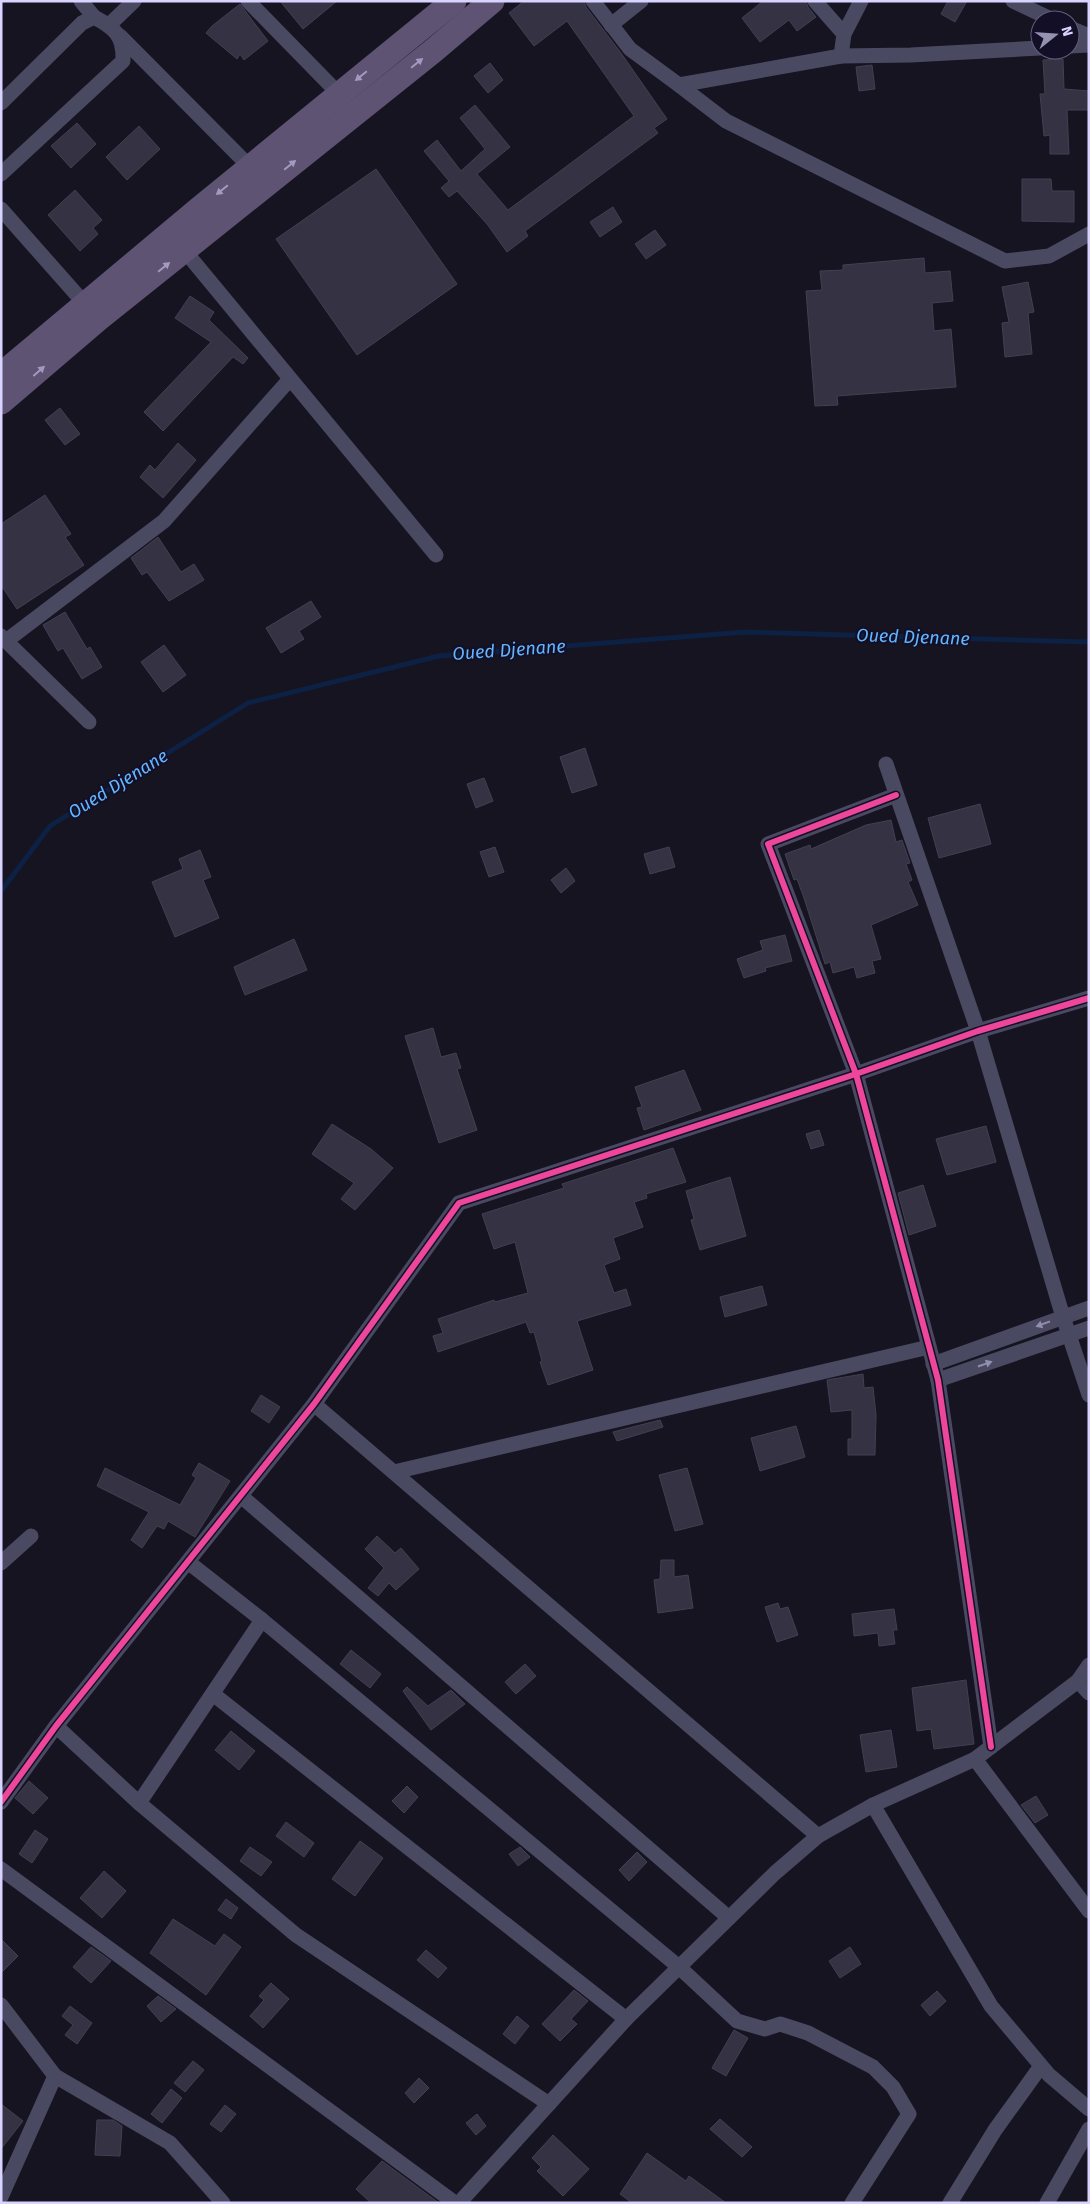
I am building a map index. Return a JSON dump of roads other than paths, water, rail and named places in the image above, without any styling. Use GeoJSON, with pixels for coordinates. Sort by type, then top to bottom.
{"type":"FeatureCollection","features":[{"type":"Feature","properties":{"kind":"main road"},"geometry":{"type":"LineString","coordinates":[[259,175],[338,94],[454,1]]}},
{"type":"Feature","properties":{"kind":"main road"},"geometry":{"type":"LineString","coordinates":[[1,375],[85,304],[207,218],[259,175],[486,3]]}},
{"type":"Feature","properties":{"kind":"main road"},"geometry":{"type":"LineString","coordinates":[[1,402],[98,319],[184,250],[207,218]]}},
{"type":"Feature","properties":{"kind":"street"},"geometry":{"type":"LineString","coordinates":[[81,1],[94,17],[114,30],[259,175]]}},
{"type":"Feature","properties":{"kind":"street"},"geometry":{"type":"LineString","coordinates":[[114,30],[134,1]]}},
{"type":"Feature","properties":{"kind":"street"},"geometry":{"type":"LineString","coordinates":[[248,1],[338,94]]}},
{"type":"Feature","properties":{"kind":"street"},"geometry":{"type":"LineString","coordinates":[[592,1],[630,49],[726,121],[1005,261],[1049,256],[1089,234]]}},
{"type":"Feature","properties":{"kind":"street"},"geometry":{"type":"LineString","coordinates":[[611,25],[641,1]]}},
{"type":"Feature","properties":{"kind":"street"},"geometry":{"type":"LineString","coordinates":[[815,1],[844,34]]}},
{"type":"Feature","properties":{"kind":"street"},"geometry":{"type":"LineString","coordinates":[[842,56],[844,34],[861,1]]}},
{"type":"Feature","properties":{"kind":"street"},"geometry":{"type":"LineString","coordinates":[[1021,3],[1034,10]]}},
{"type":"Feature","properties":{"kind":"street"},"geometry":{"type":"LineString","coordinates":[[1,103],[82,22],[94,17]]}},
{"type":"Feature","properties":{"kind":"street"},"geometry":{"type":"LineString","coordinates":[[1,174],[123,61],[123,50],[114,30]]}},
{"type":"Feature","properties":{"kind":"street"},"geometry":{"type":"LineString","coordinates":[[679,85],[842,56],[911,56],[1030,49]]}},
{"type":"Feature","properties":{"kind":"street"},"geometry":{"type":"LineString","coordinates":[[1,209],[85,304]]}},
{"type":"Feature","properties":{"kind":"street"},"geometry":{"type":"LineString","coordinates":[[184,250],[436,555]]}},
{"type":"Feature","properties":{"kind":"street"},"geometry":{"type":"LineString","coordinates":[[89,722],[4,639],[164,520],[290,379]]}},
{"type":"Feature","properties":{"kind":"street"},"geometry":{"type":"LineString","coordinates":[[886,764],[978,1031],[1063,1317],[1089,1395]]}},
{"type":"Feature","properties":{"kind":"street"},"geometry":{"type":"LineString","coordinates":[[896,795],[768,844],[856,1074],[938,1380],[991,1747]]}},
{"type":"Feature","properties":{"kind":"street"},"geometry":{"type":"LineString","coordinates":[[1,1802],[56,1726],[314,1404],[459,1203],[856,1074],[978,1031],[1089,998]]}},
{"type":"Feature","properties":{"kind":"street"},"geometry":{"type":"LineString","coordinates":[[933,1364],[1089,1308]]}},
{"type":"Feature","properties":{"kind":"street"},"geometry":{"type":"LineString","coordinates":[[938,1380],[1089,1328]]}},
{"type":"Feature","properties":{"kind":"street"},"geometry":{"type":"LineString","coordinates":[[394,1472],[929,1347]]}},
{"type":"Feature","properties":{"kind":"street"},"geometry":{"type":"LineString","coordinates":[[314,1404],[818,1836]]}},
{"type":"Feature","properties":{"kind":"street"},"geometry":{"type":"LineString","coordinates":[[241,1496],[729,1918]]}},
{"type":"Feature","properties":{"kind":"street"},"geometry":{"type":"LineString","coordinates":[[1,1563],[31,1536]]}},
{"type":"Feature","properties":{"kind":"street"},"geometry":{"type":"LineString","coordinates":[[188,1562],[262,1620],[679,1967],[737,2021],[765,2029],[780,2024],[808,2033],[873,2067],[893,2087],[909,2114],[852,2203]]}},
{"type":"Feature","properties":{"kind":"street"},"geometry":{"type":"LineString","coordinates":[[139,1803],[262,1620]]}},
{"type":"Feature","properties":{"kind":"street"},"geometry":{"type":"LineString","coordinates":[[459,2203],[626,2019],[775,1873],[818,1836],[873,1805],[975,1759],[1078,1681],[1089,1665]]}},
{"type":"Feature","properties":{"kind":"street"},"geometry":{"type":"LineString","coordinates":[[1078,1681],[1089,1693]]}},
{"type":"Feature","properties":{"kind":"street"},"geometry":{"type":"LineString","coordinates":[[213,1694],[626,2019]]}},
{"type":"Feature","properties":{"kind":"street"},"geometry":{"type":"LineString","coordinates":[[56,1726],[139,1803],[296,1935],[549,2104]]}},
{"type":"Feature","properties":{"kind":"street"},"geometry":{"type":"LineString","coordinates":[[975,1759],[1089,1911]]}},
{"type":"Feature","properties":{"kind":"street"},"geometry":{"type":"LineString","coordinates":[[873,1805],[991,2006],[1049,2075],[1089,2109]]}},
{"type":"Feature","properties":{"kind":"street"},"geometry":{"type":"LineString","coordinates":[[1,1869],[455,2203]]}},
{"type":"Feature","properties":{"kind":"street"},"geometry":{"type":"LineString","coordinates":[[1,2005],[55,2076],[170,2143],[223,2203]]}},
{"type":"Feature","properties":{"kind":"street"},"geometry":{"type":"LineString","coordinates":[[950,2203],[995,2130],[1041,2066]]}},
{"type":"Feature","properties":{"kind":"street"},"geometry":{"type":"LineString","coordinates":[[1,2197],[5,2176],[55,2076]]}},
{"type":"Feature","properties":{"kind":"street"},"geometry":{"type":"LineString","coordinates":[[1051,2201],[1089,2129]]}},
{"type":"Feature","properties":{"kind":"waterway","name":"Oued Djenane"},"geometry":{"type":"LineString","coordinates":[[1,891],[50,826],[248,703],[439,656],[745,632],[1089,642]]}}]}
